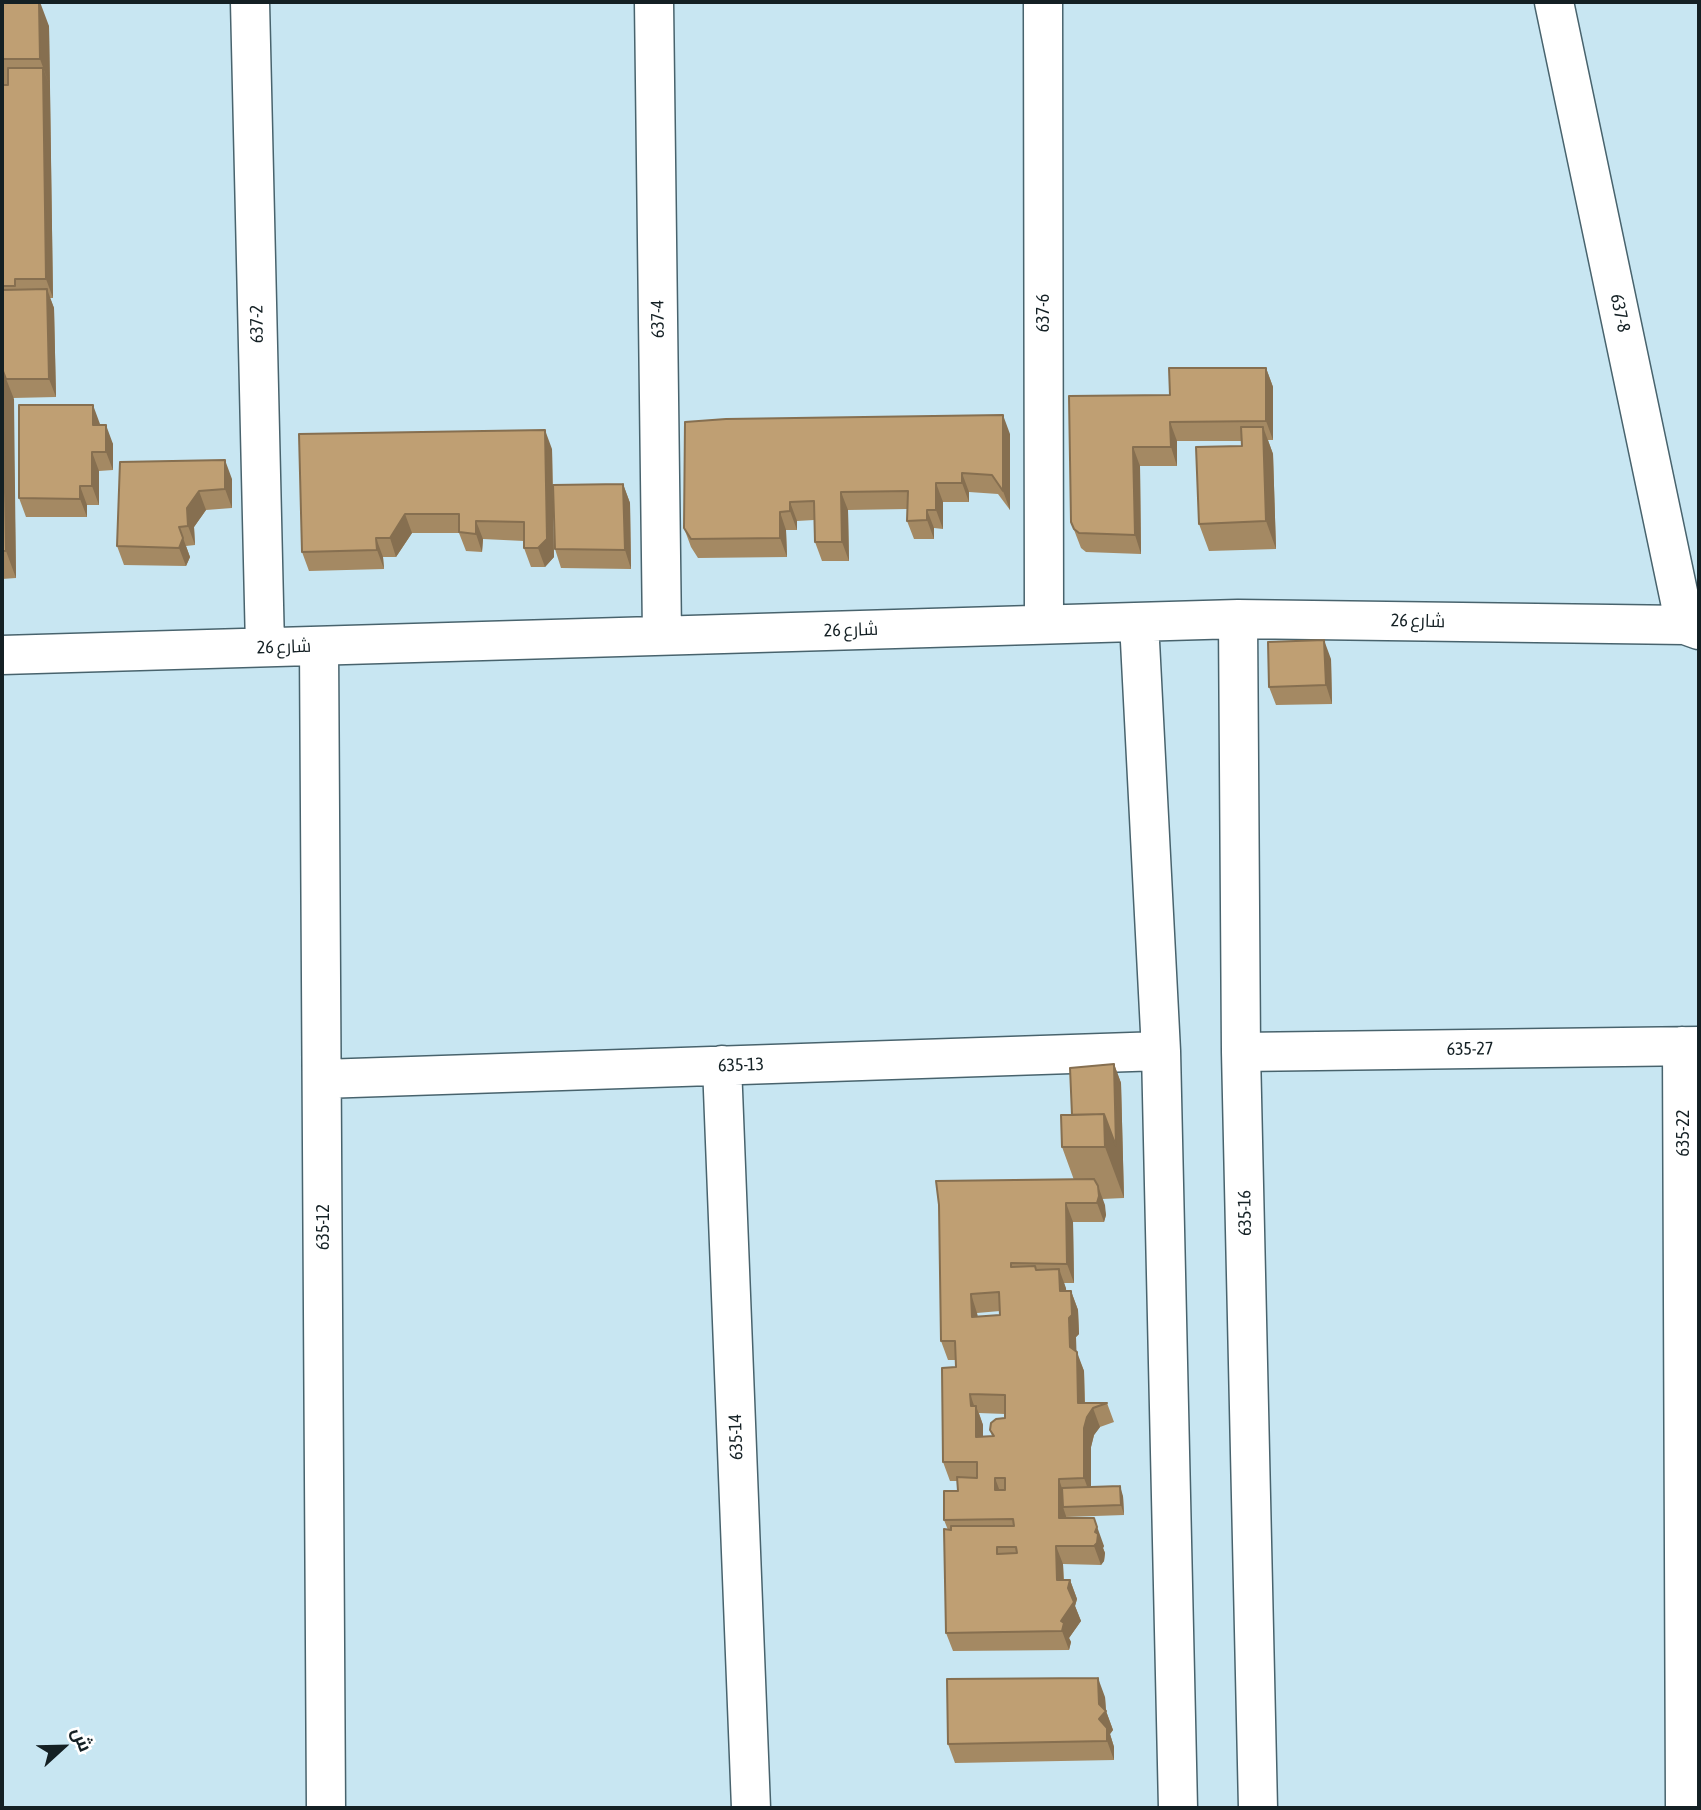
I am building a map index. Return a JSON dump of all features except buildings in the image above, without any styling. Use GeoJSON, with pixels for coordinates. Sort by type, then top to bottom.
{"type":"FeatureCollection","features":[{"type":"Feature","properties":{"kind":"street","name":"637-2"},"geometry":{"type":"LineString","coordinates":[[250,2],[265,647]]}},
{"type":"Feature","properties":{"kind":"street","name":"637-4"},"geometry":{"type":"LineString","coordinates":[[654,2],[662,635]]}},
{"type":"Feature","properties":{"kind":"street","name":"637-6"},"geometry":{"type":"LineString","coordinates":[[1043,2],[1044,624]]}},
{"type":"Feature","properties":{"kind":"street","name":"637-8"},"geometry":{"type":"LineString","coordinates":[[1554,2],[1692,627]]}},
{"type":"Feature","properties":{"kind":"street","name":"شارع 26"},"geometry":{"type":"LineString","coordinates":[[2,655],[1238,618],[1692,627]]}},
{"type":"Feature","properties":{"kind":"street","name":"635-16"},"geometry":{"type":"LineString","coordinates":[[1238,618],[1241,1052],[1258,1808]]}},
{"type":"Feature","properties":{"kind":"street"},"geometry":{"type":"LineString","coordinates":[[1139,621],[1161,1051],[1178,1808]]}},
{"type":"Feature","properties":{"kind":"street","name":"635-12"},"geometry":{"type":"LineString","coordinates":[[318,646],[326,1808]]}},
{"type":"Feature","properties":{"kind":"street","name":"635-27"},"geometry":{"type":"LineString","coordinates":[[1241,1052],[1691,1046]]}},
{"type":"Feature","properties":{"kind":"street","name":"635-22"},"geometry":{"type":"LineString","coordinates":[[1685,1808],[1691,1046]]}},
{"type":"Feature","properties":{"kind":"street","name":"635-13"},"geometry":{"type":"LineString","coordinates":[[322,1079],[1161,1051]]}},
{"type":"Feature","properties":{"kind":"street","name":"635-14"},"geometry":{"type":"LineString","coordinates":[[722,1065],[751,1808]]}}]}
